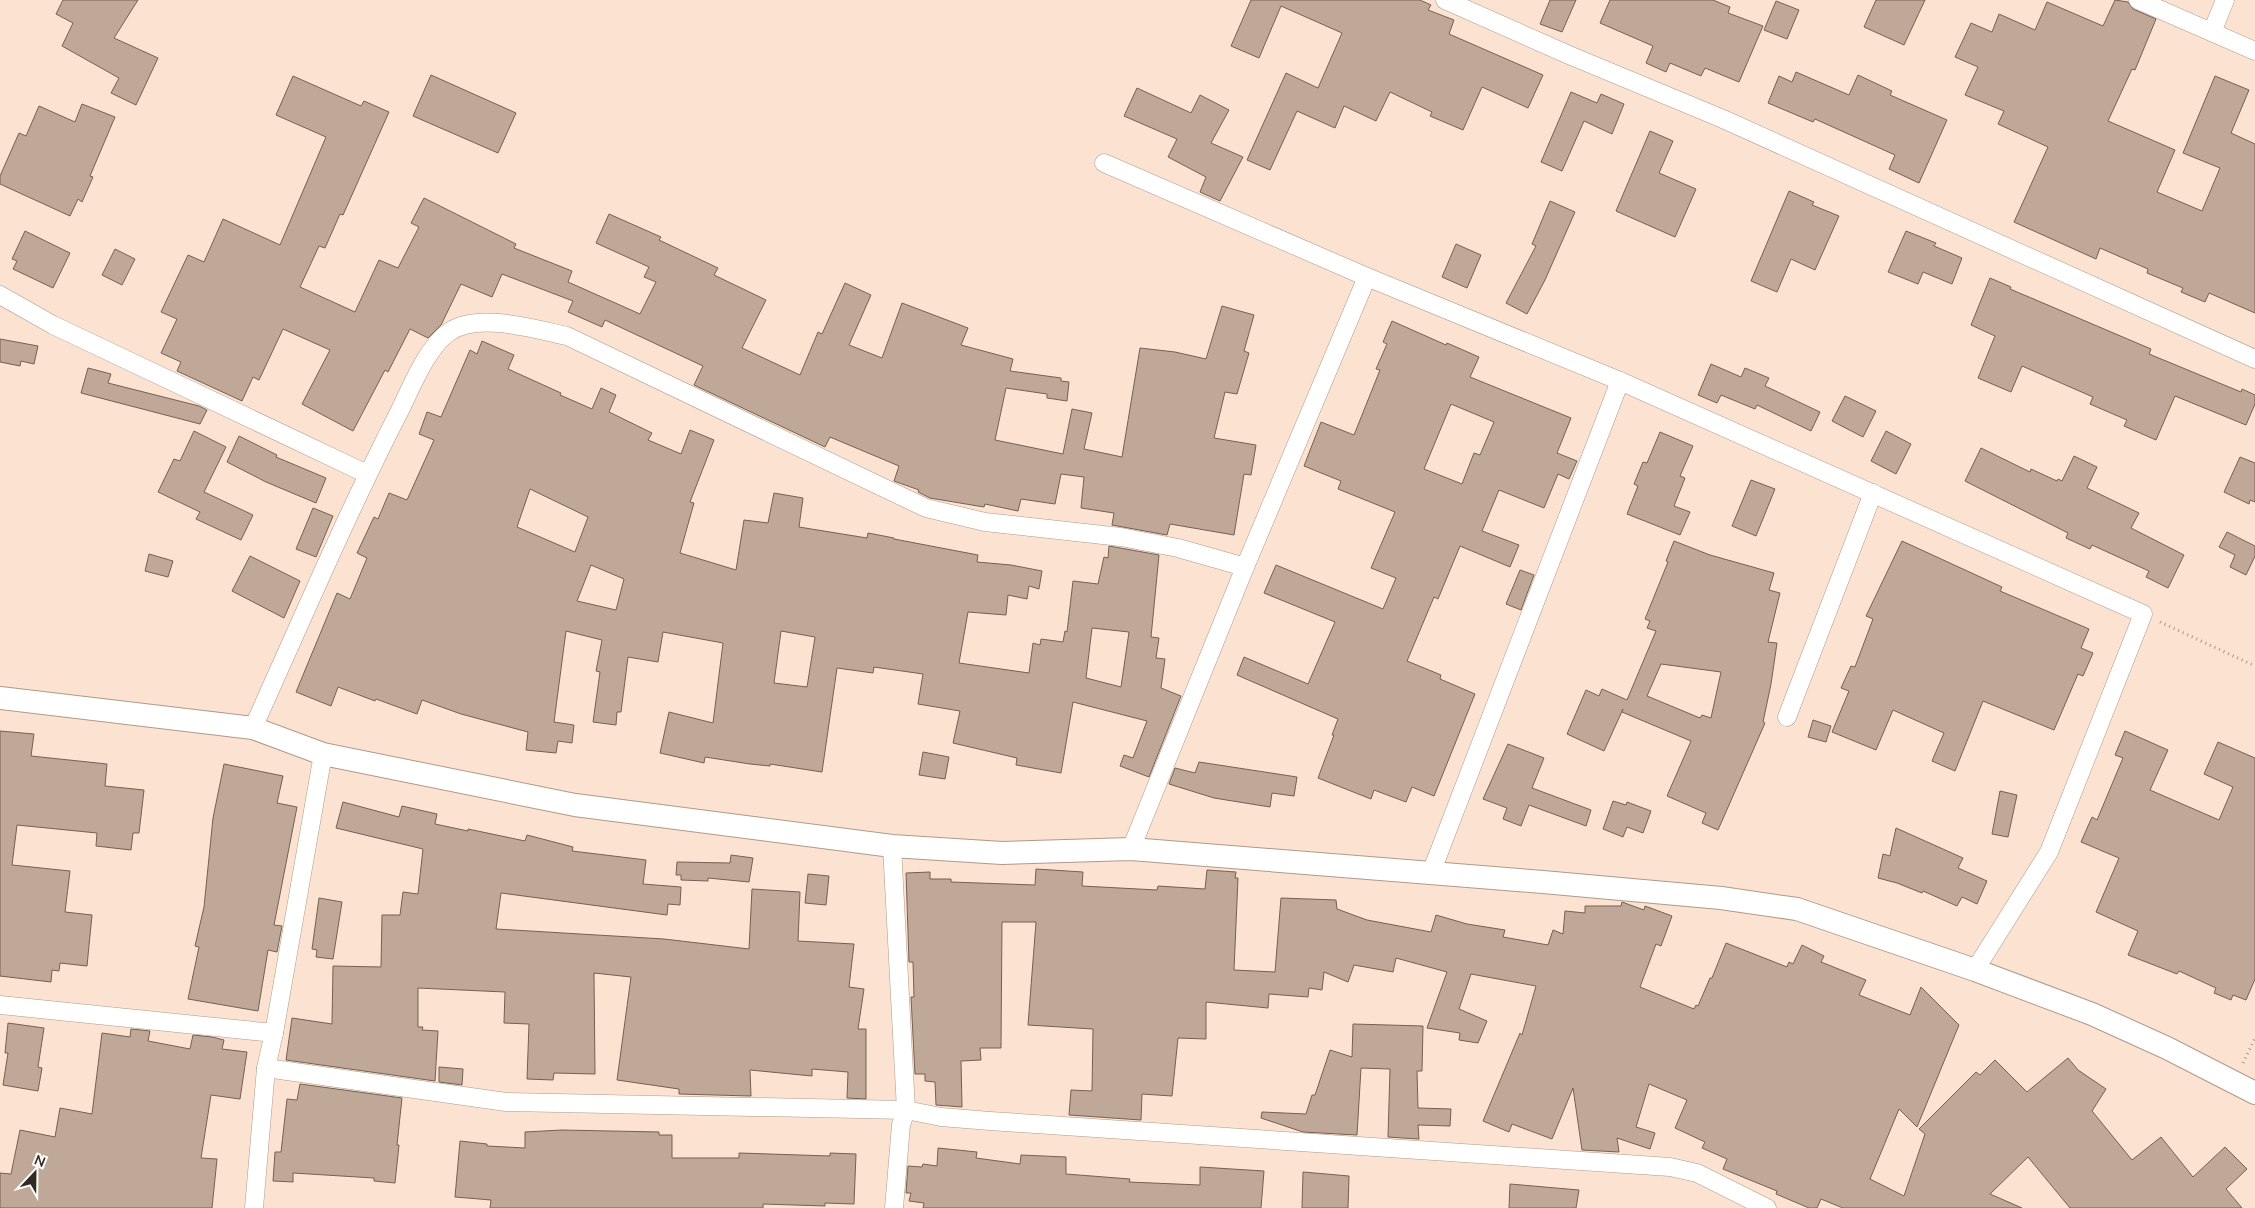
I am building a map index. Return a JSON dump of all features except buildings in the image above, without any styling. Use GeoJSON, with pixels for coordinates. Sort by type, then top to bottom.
{"type":"FeatureCollection","features":[{"type":"Feature","properties":{"kind":"street"},"geometry":{"type":"LineString","coordinates":[[1445,0],[1568,55],[1723,119],[2255,359]]}},
{"type":"Feature","properties":{"kind":"street"},"geometry":{"type":"LineString","coordinates":[[2138,0],[2255,51]]}},
{"type":"Feature","properties":{"kind":"street"},"geometry":{"type":"LineString","coordinates":[[2212,32],[2225,0]]}},
{"type":"Feature","properties":{"kind":"street"},"geometry":{"type":"LineString","coordinates":[[1104,163],[1366,277],[1620,380],[2143,614],[2049,852],[1975,970]]}},
{"type":"Feature","properties":{"kind":"street"},"geometry":{"type":"LineString","coordinates":[[1130,849],[1245,566],[1366,277]]}},
{"type":"Feature","properties":{"kind":"street"},"geometry":{"type":"LineString","coordinates":[[0,295],[53,325],[368,474]]}},
{"type":"Feature","properties":{"kind":"street"},"geometry":{"type":"LineString","coordinates":[[253,728],[368,474],[428,356],[449,332],[472,324],[508,323],[567,336],[926,508],[985,522],[1121,537],[1178,548],[1245,566]]}},
{"type":"Feature","properties":{"kind":"street"},"geometry":{"type":"LineString","coordinates":[[1431,873],[1620,380]]}},
{"type":"Feature","properties":{"kind":"street"},"geometry":{"type":"LineString","coordinates":[[1787,717],[1873,493]]}},
{"type":"Feature","properties":{"kind":"street"},"geometry":{"type":"LineString","coordinates":[[0,698],[253,728],[323,754],[575,805],[892,846],[1002,853],[1130,849],[1721,898],[1797,909],[1975,970],[2092,1014],[2167,1048],[2255,1093]]}},
{"type":"Feature","properties":{"kind":"street"},"geometry":{"type":"LineString","coordinates":[[254,1208],[266,1068],[274,1033],[323,754]]}},
{"type":"Feature","properties":{"kind":"street"},"geometry":{"type":"LineString","coordinates":[[892,846],[906,1110],[901,1125],[894,1208]]}},
{"type":"Feature","properties":{"kind":"street"},"geometry":{"type":"LineString","coordinates":[[0,1005],[274,1033]]}},
{"type":"Feature","properties":{"kind":"street"},"geometry":{"type":"LineString","coordinates":[[266,1068],[506,1102],[906,1110],[941,1117],[990,1121],[1670,1167],[1697,1173],[1767,1208]]}},
{"type":"Feature","properties":{"kind":"path"},"geometry":{"type":"LineString","coordinates":[[2143,614],[2255,666]]}},
{"type":"Feature","properties":{"kind":"path"},"geometry":{"type":"LineString","coordinates":[[2235,1082],[2255,1038]]}}]}
